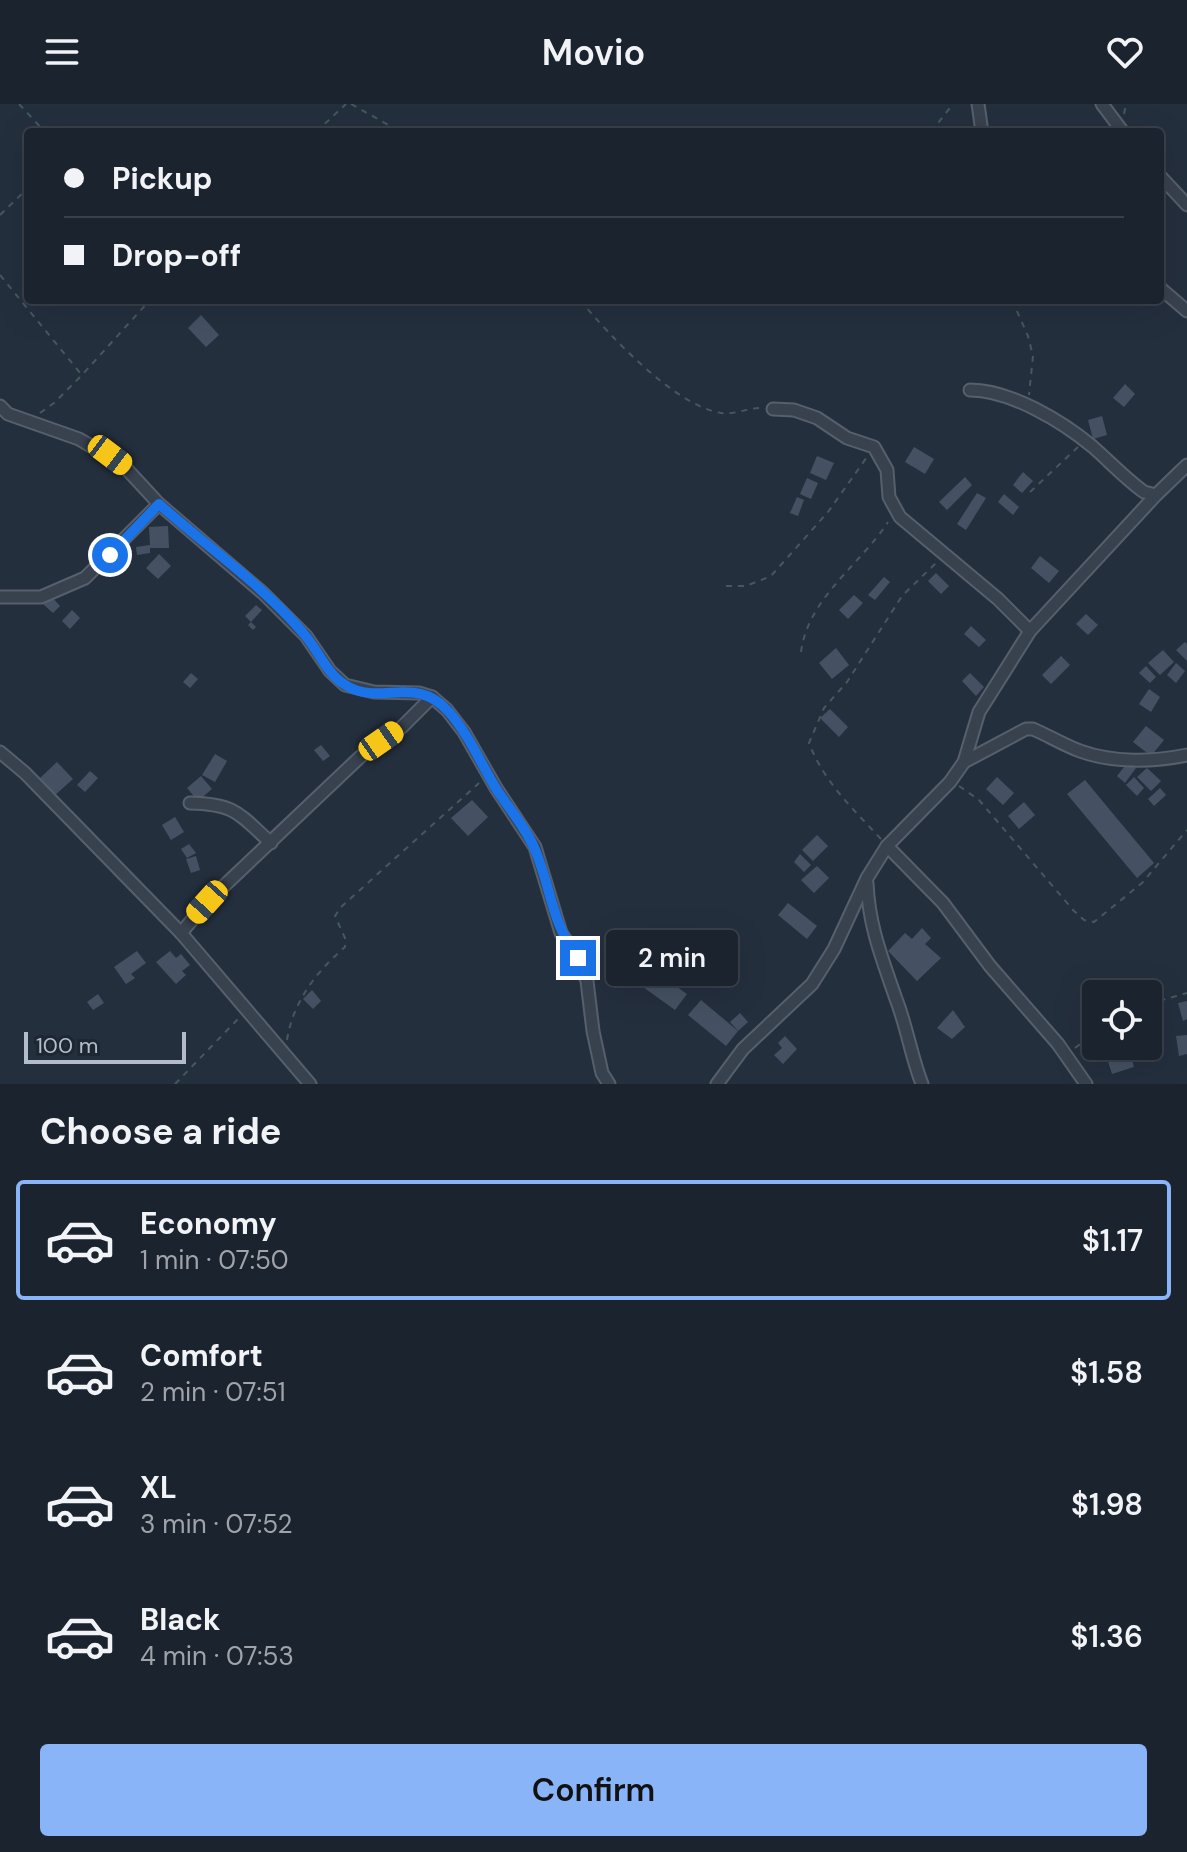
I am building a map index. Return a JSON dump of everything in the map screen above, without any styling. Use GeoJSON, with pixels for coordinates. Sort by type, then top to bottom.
{"type":"FeatureCollection","features":[{"type":"Feature","properties":{"kind":"street"},"geometry":{"type":"LineString","coordinates":[[978,104],[981,128]]}},
{"type":"Feature","properties":{"kind":"street"},"geometry":{"type":"LineString","coordinates":[[1102,104],[1120,128]]}},
{"type":"Feature","properties":{"kind":"street"},"geometry":{"type":"LineString","coordinates":[[1164,180],[1187,205]]}},
{"type":"Feature","properties":{"kind":"street"},"geometry":{"type":"LineString","coordinates":[[1164,291],[1187,311]]}},
{"type":"Feature","properties":{"kind":"street"},"geometry":{"type":"LineString","coordinates":[[970,390],[987,390],[1028,406],[1084,440],[1144,492],[1156,495]]}},
{"type":"Feature","properties":{"kind":"street"},"geometry":{"type":"LineString","coordinates":[[0,406],[8,414],[79,439],[110,455],[159,504],[263,593],[306,636],[318,657],[345,685],[374,692],[404,692],[432,697],[464,732],[535,847],[557,924],[578,958],[587,981],[593,1031],[602,1073],[609,1084]]}},
{"type":"Feature","properties":{"kind":"street"},"geometry":{"type":"LineString","coordinates":[[773,409],[794,410],[817,418],[847,438],[874,447],[887,470],[889,497],[895,511],[998,599],[1030,631]]}},
{"type":"Feature","properties":{"kind":"street"},"geometry":{"type":"LineString","coordinates":[[717,1084],[743,1049],[812,984],[834,949],[867,878],[887,846],[950,782],[964,762],[979,712],[1030,631],[1156,495],[1187,466]]}},
{"type":"Feature","properties":{"kind":"street"},"geometry":{"type":"LineString","coordinates":[[0,597],[41,597],[76,583],[96,568],[159,504]]}},
{"type":"Feature","properties":{"kind":"street"},"geometry":{"type":"LineString","coordinates":[[181,933],[207,902],[360,757],[402,727],[432,697]]}},
{"type":"Feature","properties":{"kind":"street"},"geometry":{"type":"LineString","coordinates":[[964,762],[1026,729],[1033,729],[1077,751],[1095,756],[1146,760],[1187,755]]}},
{"type":"Feature","properties":{"kind":"street"},"geometry":{"type":"LineString","coordinates":[[0,752],[25,773],[181,933],[310,1084]]}},
{"type":"Feature","properties":{"kind":"street"},"geometry":{"type":"LineString","coordinates":[[190,803],[220,804],[231,809],[271,843]]}},
{"type":"Feature","properties":{"kind":"street"},"geometry":{"type":"LineString","coordinates":[[887,846],[943,903],[990,966],[1067,1056],[1086,1084]]}},
{"type":"Feature","properties":{"kind":"street"},"geometry":{"type":"LineString","coordinates":[[867,878],[868,906],[879,954],[897,1000],[922,1084]]}},
{"type":"Feature","properties":{"kind":"path"},"geometry":{"type":"LineString","coordinates":[[19,104],[41,128]]}},
{"type":"Feature","properties":{"kind":"path"},"geometry":{"type":"LineString","coordinates":[[320,128],[346,104]]}},
{"type":"Feature","properties":{"kind":"path"},"geometry":{"type":"LineString","coordinates":[[351,104],[394,128]]}},
{"type":"Feature","properties":{"kind":"path"},"geometry":{"type":"LineString","coordinates":[[934,128],[953,104]]}},
{"type":"Feature","properties":{"kind":"path"},"geometry":{"type":"LineString","coordinates":[[0,215],[24,192]]}},
{"type":"Feature","properties":{"kind":"path"},"geometry":{"type":"LineString","coordinates":[[0,275],[82,375]]}},
{"type":"Feature","properties":{"kind":"path"},"geometry":{"type":"LineString","coordinates":[[29,420],[54,403],[146,304]]}},
{"type":"Feature","properties":{"kind":"path"},"geometry":{"type":"LineString","coordinates":[[584,304],[629,354],[698,406],[730,414],[756,408],[773,409]]}},
{"type":"Feature","properties":{"kind":"path"},"geometry":{"type":"LineString","coordinates":[[1014,304],[1033,356],[1028,406]]}},
{"type":"Feature","properties":{"kind":"path"},"geometry":{"type":"LineString","coordinates":[[1030,492],[1084,440]]}},
{"type":"Feature","properties":{"kind":"path"},"geometry":{"type":"LineString","coordinates":[[726,586],[746,586],[771,576],[828,512],[874,447]]}},
{"type":"Feature","properties":{"kind":"path"},"geometry":{"type":"LineString","coordinates":[[801,652],[808,627],[829,593],[895,511]]}},
{"type":"Feature","properties":{"kind":"path"},"geometry":{"type":"LineString","coordinates":[[887,846],[839,796],[816,762],[809,743],[824,708],[847,682],[902,596],[927,569],[946,555]]}},
{"type":"Feature","properties":{"kind":"path"},"geometry":{"type":"LineString","coordinates":[[284,1055],[290,1024],[303,994],[345,947],[345,938],[335,916],[341,907],[489,774]]}},
{"type":"Feature","properties":{"kind":"path"},"geometry":{"type":"LineString","coordinates":[[950,782],[979,800],[1084,920],[1094,922],[1142,883],[1187,830]]}},
{"type":"Feature","properties":{"kind":"path"},"geometry":{"type":"LineString","coordinates":[[1162,1000],[1187,993]]}},
{"type":"Feature","properties":{"kind":"path"},"geometry":{"type":"LineString","coordinates":[[175,1084],[246,1011]]}},
{"type":"Feature","properties":{"kind":"path"},"geometry":{"type":"LineString","coordinates":[[1067,1056],[1082,1044]]}},
{"type":"Feature","properties":{"kind":"building"},"geometry":{"type":"Polygon","coordinates":[[[201,315],[219,335],[206,347],[188,328],[201,315]]]}},
{"type":"Feature","properties":{"kind":"building"},"geometry":{"type":"Polygon","coordinates":[[[1125,384],[1135,394],[1124,407],[1113,398],[1125,384]]]}},
{"type":"Feature","properties":{"kind":"building"},"geometry":{"type":"Polygon","coordinates":[[[1102,416],[1107,435],[1093,439],[1088,420],[1102,416]]]}},
{"type":"Feature","properties":{"kind":"building"},"geometry":{"type":"Polygon","coordinates":[[[914,447],[934,459],[925,474],[905,462],[914,447]]]}},
{"type":"Feature","properties":{"kind":"building"},"geometry":{"type":"Polygon","coordinates":[[[817,456],[834,463],[826,480],[810,473],[817,456]]]}},
{"type":"Feature","properties":{"kind":"building"},"geometry":{"type":"Polygon","coordinates":[[[1023,472],[1033,481],[1022,493],[1013,485],[1023,472]]]}},
{"type":"Feature","properties":{"kind":"building"},"geometry":{"type":"Polygon","coordinates":[[[965,477],[972,485],[947,510],[939,502],[965,477]]]}},
{"type":"Feature","properties":{"kind":"building"},"geometry":{"type":"Polygon","coordinates":[[[807,478],[818,483],[811,499],[800,494],[807,478]]]}},
{"type":"Feature","properties":{"kind":"building"},"geometry":{"type":"Polygon","coordinates":[[[977,493],[986,498],[966,530],[957,524],[977,493]]]}},
{"type":"Feature","properties":{"kind":"building"},"geometry":{"type":"Polygon","coordinates":[[[1004,494],[1019,507],[1013,515],[998,502],[1004,494]]]}},
{"type":"Feature","properties":{"kind":"building"},"geometry":{"type":"Polygon","coordinates":[[[797,497],[804,500],[798,516],[790,513],[797,497]]]}},
{"type":"Feature","properties":{"kind":"building"},"geometry":{"type":"Polygon","coordinates":[[[168,526],[169,548],[150,548],[150,553],[137,555],[136,547],[150,545],[149,527],[168,526]]]}},
{"type":"Feature","properties":{"kind":"building"},"geometry":{"type":"Polygon","coordinates":[[[159,554],[171,566],[158,579],[146,568],[159,554]]]}},
{"type":"Feature","properties":{"kind":"building"},"geometry":{"type":"Polygon","coordinates":[[[1040,556],[1059,571],[1049,583],[1031,568],[1040,556]]]}},
{"type":"Feature","properties":{"kind":"building"},"geometry":{"type":"Polygon","coordinates":[[[936,573],[949,586],[941,594],[928,581],[936,573]]]}},
{"type":"Feature","properties":{"kind":"building"},"geometry":{"type":"Polygon","coordinates":[[[884,577],[890,582],[875,600],[868,595],[884,577]]]}},
{"type":"Feature","properties":{"kind":"building"},"geometry":{"type":"Polygon","coordinates":[[[854,595],[863,603],[848,619],[839,610],[854,595]]]}},
{"type":"Feature","properties":{"kind":"building"},"geometry":{"type":"Polygon","coordinates":[[[51,596],[60,606],[53,613],[43,604],[51,596]]]}},
{"type":"Feature","properties":{"kind":"building"},"geometry":{"type":"Polygon","coordinates":[[[256,605],[262,610],[251,622],[245,616],[256,605]]]}},
{"type":"Feature","properties":{"kind":"building"},"geometry":{"type":"Polygon","coordinates":[[[72,610],[80,618],[70,629],[62,621],[72,610]]]}},
{"type":"Feature","properties":{"kind":"building"},"geometry":{"type":"Polygon","coordinates":[[[1086,614],[1098,625],[1088,635],[1076,624],[1086,614]]]}},
{"type":"Feature","properties":{"kind":"building"},"geometry":{"type":"Polygon","coordinates":[[[971,626],[986,640],[979,647],[964,634],[971,626]]]}},
{"type":"Feature","properties":{"kind":"building"},"geometry":{"type":"Polygon","coordinates":[[[1185,642],[1187,644],[1187,661],[1176,650],[1185,642]]]}},
{"type":"Feature","properties":{"kind":"building"},"geometry":{"type":"Polygon","coordinates":[[[836,648],[849,665],[832,679],[819,663],[836,648]]]}},
{"type":"Feature","properties":{"kind":"building"},"geometry":{"type":"Polygon","coordinates":[[[1163,650],[1174,662],[1160,675],[1148,663],[1163,650]]]}},
{"type":"Feature","properties":{"kind":"building"},"geometry":{"type":"Polygon","coordinates":[[[1061,656],[1070,665],[1051,684],[1042,675],[1061,656]]]}},
{"type":"Feature","properties":{"kind":"building"},"geometry":{"type":"Polygon","coordinates":[[[1176,663],[1185,671],[1176,683],[1167,675],[1176,663]]]}},
{"type":"Feature","properties":{"kind":"building"},"geometry":{"type":"Polygon","coordinates":[[[1146,666],[1156,677],[1150,683],[1139,673],[1146,666]]]}},
{"type":"Feature","properties":{"kind":"building"},"geometry":{"type":"Polygon","coordinates":[[[191,673],[198,679],[190,688],[183,682],[191,673]]]}},
{"type":"Feature","properties":{"kind":"building"},"geometry":{"type":"Polygon","coordinates":[[[970,673],[984,687],[976,696],[962,681],[970,673]]]}},
{"type":"Feature","properties":{"kind":"building"},"geometry":{"type":"Polygon","coordinates":[[[1149,689],[1160,697],[1151,712],[1139,704],[1149,689]]]}},
{"type":"Feature","properties":{"kind":"building"},"geometry":{"type":"Polygon","coordinates":[[[830,709],[848,727],[839,737],[820,718],[830,709]]]}},
{"type":"Feature","properties":{"kind":"building"},"geometry":{"type":"Polygon","coordinates":[[[1146,726],[1164,740],[1151,756],[1133,742],[1146,726]]]}},
{"type":"Feature","properties":{"kind":"building"},"geometry":{"type":"Polygon","coordinates":[[[321,745],[330,756],[323,761],[314,750],[321,745]]]}},
{"type":"Feature","properties":{"kind":"building"},"geometry":{"type":"Polygon","coordinates":[[[215,754],[227,761],[215,782],[202,775],[215,754]]]}},
{"type":"Feature","properties":{"kind":"building"},"geometry":{"type":"Polygon","coordinates":[[[57,762],[73,779],[53,797],[38,780],[57,762]]]}},
{"type":"Feature","properties":{"kind":"building"},"geometry":{"type":"Polygon","coordinates":[[[1128,762],[1136,768],[1125,783],[1117,776],[1128,762]]]}},
{"type":"Feature","properties":{"kind":"building"},"geometry":{"type":"Polygon","coordinates":[[[1147,768],[1161,781],[1151,791],[1137,777],[1147,768]]]}},
{"type":"Feature","properties":{"kind":"building"},"geometry":{"type":"Polygon","coordinates":[[[90,771],[98,778],[85,792],[77,785],[90,771]]]}},
{"type":"Feature","properties":{"kind":"building"},"geometry":{"type":"Polygon","coordinates":[[[201,776],[212,789],[198,801],[187,788],[201,776]]]}},
{"type":"Feature","properties":{"kind":"building"},"geometry":{"type":"Polygon","coordinates":[[[997,777],[1014,793],[1003,805],[986,789],[997,777]]]}},
{"type":"Feature","properties":{"kind":"building"},"geometry":{"type":"Polygon","coordinates":[[[1134,777],[1144,788],[1137,796],[1126,785],[1134,777]]]}},
{"type":"Feature","properties":{"kind":"building"},"geometry":{"type":"Polygon","coordinates":[[[1085,780],[1154,863],[1137,878],[1067,794],[1085,780]]]}},
{"type":"Feature","properties":{"kind":"building"},"geometry":{"type":"Polygon","coordinates":[[[1160,788],[1166,795],[1154,806],[1148,799],[1160,788]]]}},
{"type":"Feature","properties":{"kind":"building"},"geometry":{"type":"Polygon","coordinates":[[[472,800],[488,817],[468,836],[451,818],[472,800]]]}},
{"type":"Feature","properties":{"kind":"building"},"geometry":{"type":"Polygon","coordinates":[[[1024,802],[1035,815],[1019,829],[1008,816],[1024,802]]]}},
{"type":"Feature","properties":{"kind":"building"},"geometry":{"type":"Polygon","coordinates":[[[175,817],[184,832],[171,840],[162,825],[175,817]]]}},
{"type":"Feature","properties":{"kind":"building"},"geometry":{"type":"Polygon","coordinates":[[[817,835],[828,846],[813,861],[802,850],[817,835]]]}},
{"type":"Feature","properties":{"kind":"building"},"geometry":{"type":"Polygon","coordinates":[[[189,844],[196,853],[187,858],[181,849],[189,844]]]}},
{"type":"Feature","properties":{"kind":"building"},"geometry":{"type":"Polygon","coordinates":[[[800,854],[811,865],[804,872],[794,862],[800,854]]]}},
{"type":"Feature","properties":{"kind":"building"},"geometry":{"type":"Polygon","coordinates":[[[196,856],[200,870],[191,873],[186,859],[196,856]]]}},
{"type":"Feature","properties":{"kind":"building"},"geometry":{"type":"Polygon","coordinates":[[[817,866],[829,878],[814,893],[801,880],[817,866]]]}},
{"type":"Feature","properties":{"kind":"building"},"geometry":{"type":"Polygon","coordinates":[[[788,903],[817,926],[807,939],[778,915],[788,903]]]}},
{"type":"Feature","properties":{"kind":"building"},"geometry":{"type":"Polygon","coordinates":[[[922,928],[931,938],[925,944],[941,958],[917,981],[888,951],[905,933],[912,939],[922,928]]]}},
{"type":"Feature","properties":{"kind":"building"},"geometry":{"type":"Polygon","coordinates":[[[137,951],[146,963],[131,974],[135,978],[126,984],[114,967],[137,951]]]}},
{"type":"Feature","properties":{"kind":"building"},"geometry":{"type":"Polygon","coordinates":[[[170,951],[176,958],[181,954],[190,965],[182,971],[186,975],[176,984],[156,962],[170,951]]]}},
{"type":"Feature","properties":{"kind":"building"},"geometry":{"type":"Polygon","coordinates":[[[647,966],[687,994],[675,1010],[636,982],[647,966]]]}},
{"type":"Feature","properties":{"kind":"building"},"geometry":{"type":"Polygon","coordinates":[[[312,990],[321,1001],[313,1009],[303,999],[312,990]]]}},
{"type":"Feature","properties":{"kind":"building"},"geometry":{"type":"Polygon","coordinates":[[[98,994],[104,1003],[93,1010],[87,1002],[98,994]]]}},
{"type":"Feature","properties":{"kind":"building"},"geometry":{"type":"Polygon","coordinates":[[[701,1000],[738,1031],[726,1046],[688,1015],[701,1000]]]}},
{"type":"Feature","properties":{"kind":"building"},"geometry":{"type":"Polygon","coordinates":[[[1187,1001],[1187,1019],[1183,1021],[1178,1003],[1187,1001]]]}},
{"type":"Feature","properties":{"kind":"building"},"geometry":{"type":"Polygon","coordinates":[[[953,1010],[965,1027],[952,1039],[937,1028],[953,1010]]]}},
{"type":"Feature","properties":{"kind":"building"},"geometry":{"type":"Polygon","coordinates":[[[740,1013],[748,1022],[738,1031],[730,1022],[740,1013]]]}},
{"type":"Feature","properties":{"kind":"building"},"geometry":{"type":"Polygon","coordinates":[[[1187,1035],[1187,1054],[1179,1056],[1176,1036],[1187,1035]]]}},
{"type":"Feature","properties":{"kind":"building"},"geometry":{"type":"Polygon","coordinates":[[[785,1036],[797,1049],[783,1064],[774,1055],[782,1048],[778,1043],[785,1036]]]}},
{"type":"Feature","properties":{"kind":"building"},"geometry":{"type":"Polygon","coordinates":[[[1108,1060],[1132,1060],[1134,1067],[1112,1074],[1108,1060]]]}},
{"type":"Feature","properties":{"kind":"route"},"geometry":{"type":"LineString","coordinates":[[110,555],[159,504],[263,593],[306,636],[318,657],[345,685],[355,690],[419,693],[432,697],[464,732],[535,847],[554,916],[578,958]]}}]}
